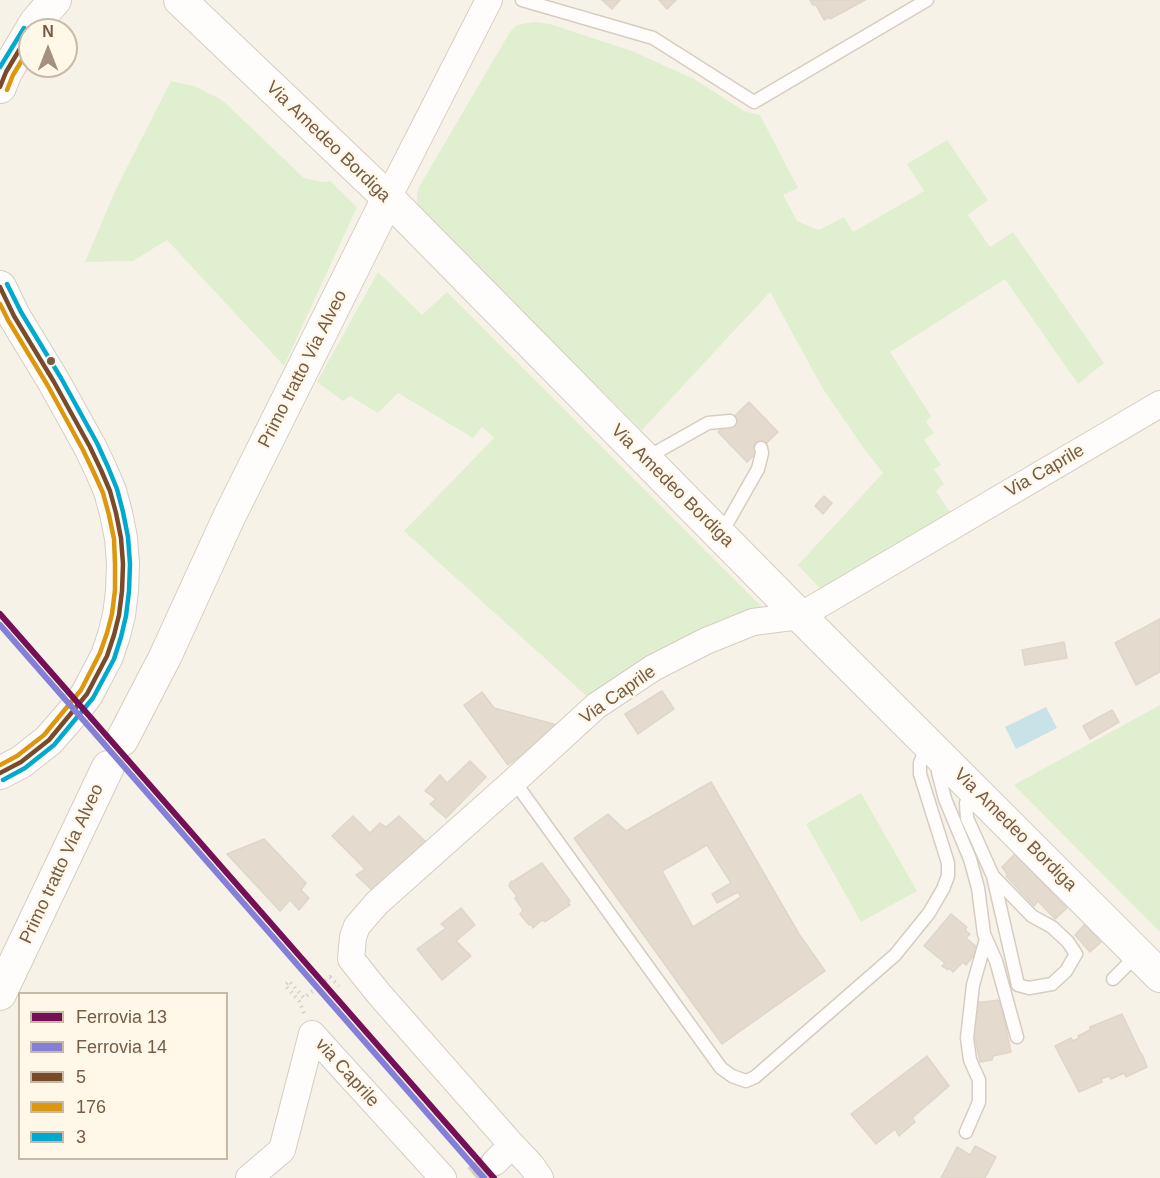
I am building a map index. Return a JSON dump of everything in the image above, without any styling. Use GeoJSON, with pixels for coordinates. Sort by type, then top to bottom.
{"type":"FeatureCollection","features":[{"type":"Feature","properties":{"kind":"street"},"geometry":{"type":"LineString","coordinates":[[39,18],[55,0]]}},
{"type":"Feature","properties":{"kind":"street","name":"Via Amedeo Bordiga"},"geometry":{"type":"LineString","coordinates":[[180,0],[387,198],[1160,976]]}},
{"type":"Feature","properties":{"kind":"street","name":"Primo tratto Via Alveo"},"geometry":{"type":"LineString","coordinates":[[122,740],[165,657],[229,517],[387,198],[489,0]]}},
{"type":"Feature","properties":{"kind":"street"},"geometry":{"type":"LineString","coordinates":[[0,87],[18,52]]}},
{"type":"Feature","properties":{"kind":"street"},"geometry":{"type":"LineString","coordinates":[[0,287],[14,316],[90,447],[110,490],[121,538],[123,564],[119,615],[107,656],[97,677],[60,728],[21,762],[2,772]]}},
{"type":"Feature","properties":{"kind":"street","name":"Via Caprile"},"geometry":{"type":"LineString","coordinates":[[540,1178],[531,1166],[504,1154],[351,959],[353,937],[357,926],[377,903],[596,706],[653,668],[706,641],[753,622],[800,616],[1160,404]]}},
{"type":"Feature","properties":{"kind":"street","name":"Primo tratto Via Alveo"},"geometry":{"type":"LineString","coordinates":[[0,994],[108,768]]}},
{"type":"Feature","properties":{"kind":"street","name":"via Caprile"},"geometry":{"type":"LineString","coordinates":[[249,1178],[282,1150],[312,1034],[443,1178]]}},
{"type":"Feature","properties":{"kind":"lane"},"geometry":{"type":"LineString","coordinates":[[522,0],[653,38],[754,102],[927,0]]}},
{"type":"Feature","properties":{"kind":"lane"},"geometry":{"type":"LineString","coordinates":[[645,459],[708,423],[730,421]]}},
{"type":"Feature","properties":{"kind":"lane"},"geometry":{"type":"LineString","coordinates":[[720,535],[758,469],[761,448]]}},
{"type":"Feature","properties":{"kind":"lane"},"geometry":{"type":"LineString","coordinates":[[514,782],[722,1068],[732,1076],[747,1080],[755,1077],[895,955],[929,913],[943,889],[948,876],[948,863],[920,774],[920,763],[935,750]]}},
{"type":"Feature","properties":{"kind":"lane"},"geometry":{"type":"LineString","coordinates":[[935,750],[945,799],[970,859],[978,888],[984,934],[996,961],[1017,1037]]}},
{"type":"Feature","properties":{"kind":"lane"},"geometry":{"type":"LineString","coordinates":[[974,789],[966,803],[967,818],[993,876],[1018,985],[1029,988],[1052,984],[1066,971],[1076,954],[1068,942],[1052,927],[1032,916],[993,876]]}},
{"type":"Feature","properties":{"kind":"lane"},"geometry":{"type":"LineString","coordinates":[[966,1132],[979,1102],[979,1080],[970,1060],[967,1038],[973,986],[986,939]]}},
{"type":"Feature","properties":{"kind":"lane"},"geometry":{"type":"LineString","coordinates":[[1113,979],[1138,954]]}},
{"type":"Feature","properties":{"kind":"path"},"geometry":{"type":"LineString","coordinates":[[301,999],[330,976]]}},
{"type":"Feature","properties":{"kind":"path"},"geometry":{"type":"LineString","coordinates":[[289,981],[301,999],[285,985],[289,981]]}},
{"type":"Feature","properties":{"kind":"green space"},"geometry":{"type":"Polygon","coordinates":[[[533,22],[550,24],[632,51],[694,79],[744,111],[760,115],[798,188],[783,195],[797,221],[819,230],[844,217],[853,232],[924,191],[907,164],[947,140],[988,200],[968,215],[990,247],[1013,232],[1104,363],[1078,384],[1005,279],[890,352],[931,416],[926,422],[934,433],[924,440],[941,465],[934,469],[944,484],[936,491],[952,515],[827,596],[798,565],[883,473],[823,389],[770,292],[642,430],[420,210],[417,202],[419,187],[510,32],[517,25],[533,22]]]}},
{"type":"Feature","properties":{"kind":"green space"},"geometry":{"type":"Polygon","coordinates":[[[171,81],[194,86],[222,100],[304,178],[322,182],[330,181],[357,207],[284,366],[167,240],[133,261],[85,262],[116,189],[171,81]]]}},
{"type":"Feature","properties":{"kind":"green space"},"geometry":{"type":"Polygon","coordinates":[[[378,272],[422,315],[447,292],[762,607],[691,638],[591,700],[404,531],[494,438],[482,427],[473,438],[398,393],[378,413],[350,396],[343,401],[317,382],[378,272]]]}},
{"type":"Feature","properties":{"kind":"green space"},"geometry":{"type":"Polygon","coordinates":[[[1160,705],[1160,932],[1014,785],[1160,705]]]}},
{"type":"Feature","properties":{"kind":"green space"},"geometry":{"type":"Polygon","coordinates":[[[861,793],[917,891],[861,922],[806,824],[861,793]]]}},
{"type":"Feature","properties":{"kind":"water"},"geometry":{"type":"Polygon","coordinates":[[[1046,707],[1057,728],[1016,749],[1005,727],[1046,707]]]}},
{"type":"Feature","properties":{"kind":"building"},"geometry":{"type":"Polygon","coordinates":[[[602,0],[620,0],[612,9],[602,0]]]}},
{"type":"Feature","properties":{"kind":"building"},"geometry":{"type":"Polygon","coordinates":[[[659,0],[676,0],[667,9],[659,0]]]}},
{"type":"Feature","properties":{"kind":"building"},"geometry":{"type":"Polygon","coordinates":[[[810,0],[865,0],[824,20],[816,5],[813,5],[810,0]]]}},
{"type":"Feature","properties":{"kind":"building"},"geometry":{"type":"Polygon","coordinates":[[[749,402],[778,432],[747,462],[718,432],[749,402]]]}},
{"type":"Feature","properties":{"kind":"building"},"geometry":{"type":"Polygon","coordinates":[[[824,496],[832,503],[823,514],[815,506],[824,496]]]}},
{"type":"Feature","properties":{"kind":"building"},"geometry":{"type":"Polygon","coordinates":[[[1160,619],[1160,672],[1136,685],[1115,643],[1160,619]]]}},
{"type":"Feature","properties":{"kind":"building"},"geometry":{"type":"Polygon","coordinates":[[[1064,642],[1067,658],[1025,665],[1022,650],[1064,642]]]}},
{"type":"Feature","properties":{"kind":"building"},"geometry":{"type":"Polygon","coordinates":[[[662,691],[674,709],[638,734],[625,714],[662,691]]]}},
{"type":"Feature","properties":{"kind":"building"},"geometry":{"type":"Polygon","coordinates":[[[482,692],[494,708],[561,726],[508,765],[464,705],[482,692]]]}},
{"type":"Feature","properties":{"kind":"building"},"geometry":{"type":"Polygon","coordinates":[[[1112,710],[1119,722],[1090,739],[1083,726],[1112,710]]]}},
{"type":"Feature","properties":{"kind":"building"},"geometry":{"type":"Polygon","coordinates":[[[470,761],[486,777],[446,818],[430,804],[436,799],[425,791],[440,775],[447,783],[470,761]]]}},
{"type":"Feature","properties":{"kind":"building"},"geometry":{"type":"Polygon","coordinates":[[[711,782],[799,934],[825,971],[722,1044],[574,838],[608,814],[626,831],[711,782]],[[707,845],[662,871],[693,927],[741,897],[738,892],[717,903],[712,894],[731,883],[707,845]]]}},
{"type":"Feature","properties":{"kind":"building"},"geometry":{"type":"Polygon","coordinates":[[[353,816],[370,833],[380,823],[386,827],[399,816],[426,842],[374,892],[356,875],[365,869],[332,836],[353,816]]]}},
{"type":"Feature","properties":{"kind":"building"},"geometry":{"type":"Polygon","coordinates":[[[264,839],[306,883],[301,890],[309,898],[299,910],[290,900],[280,911],[227,854],[264,839]]]}},
{"type":"Feature","properties":{"kind":"building"},"geometry":{"type":"Polygon","coordinates":[[[1015,854],[1067,908],[1055,919],[1038,901],[1034,906],[1006,876],[1002,867],[1015,854]]]}},
{"type":"Feature","properties":{"kind":"building"},"geometry":{"type":"Polygon","coordinates":[[[542,863],[570,901],[568,902],[570,905],[545,922],[542,920],[533,928],[520,914],[523,910],[515,898],[517,896],[509,886],[511,881],[542,863]]]}},
{"type":"Feature","properties":{"kind":"building"},"geometry":{"type":"Polygon","coordinates":[[[461,908],[475,925],[456,941],[471,956],[442,980],[417,949],[446,928],[441,924],[461,908]]]}},
{"type":"Feature","properties":{"kind":"building"},"geometry":{"type":"Polygon","coordinates":[[[951,914],[967,927],[965,930],[970,934],[966,938],[979,949],[966,965],[963,962],[953,972],[942,966],[945,963],[924,946],[951,914]]]}},
{"type":"Feature","properties":{"kind":"building"},"geometry":{"type":"Polygon","coordinates":[[[1085,924],[1101,942],[1090,952],[1075,935],[1085,924]]]}},
{"type":"Feature","properties":{"kind":"building"},"geometry":{"type":"Polygon","coordinates":[[[1000,1000],[1011,1052],[980,1062],[972,1024],[974,1003],[1000,1000]]]}},
{"type":"Feature","properties":{"kind":"building"},"geometry":{"type":"Polygon","coordinates":[[[1122,1014],[1147,1067],[1126,1077],[1124,1073],[1111,1079],[1109,1076],[1101,1079],[1102,1082],[1079,1092],[1055,1046],[1071,1038],[1073,1041],[1090,1030],[1090,1027],[1122,1014]]]}},
{"type":"Feature","properties":{"kind":"building"},"geometry":{"type":"Polygon","coordinates":[[[927,1056],[949,1086],[912,1118],[915,1122],[899,1136],[895,1129],[876,1144],[851,1114],[927,1056]]]}},
{"type":"Feature","properties":{"kind":"building"},"geometry":{"type":"Polygon","coordinates":[[[975,1146],[996,1157],[985,1178],[941,1178],[957,1147],[970,1155],[975,1146]]]}},
{"type":"Feature","properties":{"kind":"tunnel"},"geometry":{"type":"LineString","coordinates":[[476,1178],[495,1162]]}},
{"type":"Feature","properties":{"kind":"rail line","name":"13"},"geometry":{"type":"LineString","coordinates":[[0,614],[494,1178]]}},
{"type":"Feature","properties":{"kind":"rail line","name":"14"},"geometry":{"type":"LineString","coordinates":[[0,625],[484,1178]]}},
{"type":"Feature","properties":{"kind":"transit line","name":"3"},"geometry":{"type":"LineString","coordinates":[[0,67],[18,38]]}},
{"type":"Feature","properties":{"kind":"transit line","name":"5"},"geometry":{"type":"LineString","coordinates":[[0,87],[18,52]]}},
{"type":"Feature","properties":{"kind":"transit line","name":"176"},"geometry":{"type":"LineString","coordinates":[[7,90],[18,67]]}},
{"type":"Feature","properties":{"kind":"transit line","name":"3"},"geometry":{"type":"LineString","coordinates":[[3,780],[25,768],[54,745],[93,698],[114,659],[121,637],[126,616],[130,564],[123,512],[108,467],[97,443],[7,284]]}},
{"type":"Feature","properties":{"kind":"transit line","name":"5"},"geometry":{"type":"LineString","coordinates":[[0,287],[101,470],[116,513],[123,564],[119,615],[114,635],[107,656],[87,694],[49,740],[21,762],[0,773]]}},
{"type":"Feature","properties":{"kind":"transit line","name":"176"},"geometry":{"type":"LineString","coordinates":[[0,304],[83,450],[103,493],[114,539],[115,564],[115,590],[107,633],[100,653],[81,690],[44,735],[17,756],[0,765]]}}]}
